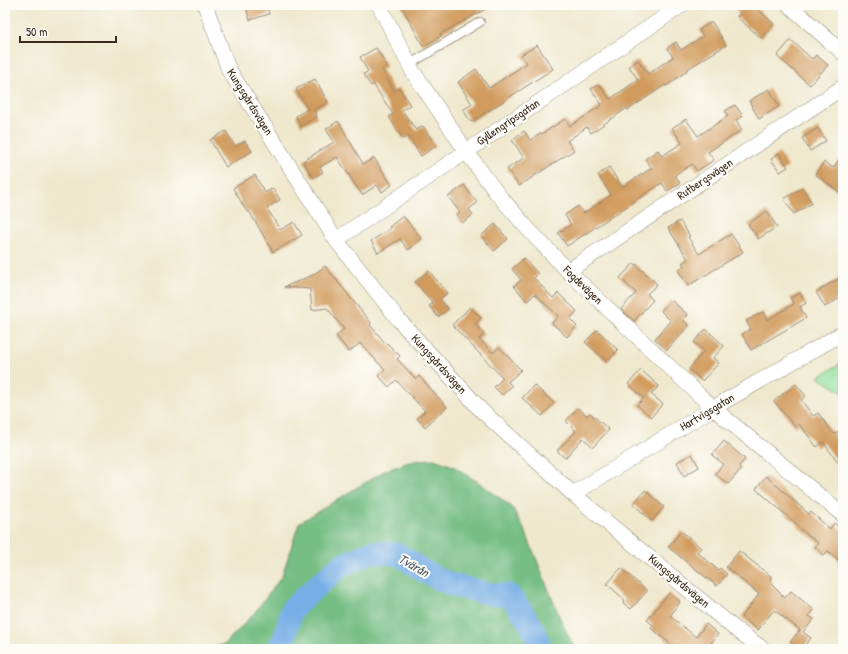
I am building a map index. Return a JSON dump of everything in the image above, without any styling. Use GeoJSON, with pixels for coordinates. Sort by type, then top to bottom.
{"type":"FeatureCollection","features":[{"type":"Feature","properties":{"kind":"street","name":"Kungsgårdsvägen"},"geometry":{"type":"LineString","coordinates":[[205,5],[228,70],[336,240],[400,320],[482,411],[573,494],[734,628],[763,649]]}},
{"type":"Feature","properties":{"kind":"street","name":"Fogdevägen"},"geometry":{"type":"LineString","coordinates":[[378,5],[410,64],[466,151],[496,192],[528,229],[568,271],[713,408],[843,515]]}},
{"type":"Feature","properties":{"kind":"street","name":"Gyllengripsgatan"},"geometry":{"type":"LineString","coordinates":[[336,240],[682,5]]}},
{"type":"Feature","properties":{"kind":"street"},"geometry":{"type":"LineString","coordinates":[[789,5],[843,53]]}},
{"type":"Feature","properties":{"kind":"street","name":"Rutbergsvägen"},"geometry":{"type":"LineString","coordinates":[[568,271],[843,87]]}},
{"type":"Feature","properties":{"kind":"street","name":"Hartvigsgatan"},"geometry":{"type":"LineString","coordinates":[[573,494],[713,408],[843,333]]}},
{"type":"Feature","properties":{"kind":"lane"},"geometry":{"type":"LineString","coordinates":[[410,64],[480,22]]}},
{"type":"Feature","properties":{"kind":"green space"},"geometry":{"type":"Polygon","coordinates":[[[843,362],[843,393],[818,377],[843,362]]]}},
{"type":"Feature","properties":{"kind":"green space"},"geometry":{"type":"Polygon","coordinates":[[[434,459],[453,466],[512,507],[526,533],[562,623],[575,649],[206,649],[225,644],[255,612],[282,576],[299,523],[384,471],[412,461],[434,459]]]}},
{"type":"Feature","properties":{"kind":"building"},"geometry":{"type":"Polygon","coordinates":[[[245,5],[266,5],[269,14],[250,20],[245,5]]]}},
{"type":"Feature","properties":{"kind":"building"},"geometry":{"type":"Polygon","coordinates":[[[401,5],[493,5],[440,34],[441,36],[423,46],[401,5]]]}},
{"type":"Feature","properties":{"kind":"building"},"geometry":{"type":"Polygon","coordinates":[[[731,5],[753,5],[774,24],[761,38],[737,17],[740,13],[731,5]]]}},
{"type":"Feature","properties":{"kind":"building"},"geometry":{"type":"Polygon","coordinates":[[[712,22],[726,45],[686,70],[687,71],[666,86],[665,85],[628,110],[627,108],[591,133],[587,127],[567,141],[574,150],[519,186],[507,169],[524,158],[512,140],[524,131],[530,140],[565,119],[570,126],[602,105],[591,89],[599,84],[610,99],[638,80],[629,66],[638,60],[648,74],[673,57],[667,48],[676,42],[681,50],[703,36],[699,30],[712,22]]]}},
{"type":"Feature","properties":{"kind":"building"},"geometry":{"type":"Polygon","coordinates":[[[791,40],[812,59],[816,55],[828,65],[810,85],[777,56],[791,40]]]}},
{"type":"Feature","properties":{"kind":"building"},"geometry":{"type":"Polygon","coordinates":[[[537,45],[553,69],[471,122],[463,110],[472,104],[458,82],[476,69],[489,88],[527,63],[521,55],[537,45]]]}},
{"type":"Feature","properties":{"kind":"building"},"geometry":{"type":"Polygon","coordinates":[[[376,48],[387,66],[382,70],[394,91],[399,88],[410,105],[402,110],[416,130],[423,126],[436,146],[421,156],[408,136],[403,139],[389,117],[393,114],[373,84],[371,86],[363,74],[368,72],[360,57],[376,48]]]}},
{"type":"Feature","properties":{"kind":"building"},"geometry":{"type":"Polygon","coordinates":[[[315,79],[328,102],[314,110],[317,117],[301,126],[296,116],[308,109],[296,89],[315,79]]]}},
{"type":"Feature","properties":{"kind":"building"},"geometry":{"type":"Polygon","coordinates":[[[769,89],[779,106],[759,119],[749,101],[769,89]]]}},
{"type":"Feature","properties":{"kind":"building"},"geometry":{"type":"Polygon","coordinates":[[[735,105],[743,116],[736,120],[742,130],[708,152],[714,160],[697,171],[692,164],[675,175],[680,183],[667,191],[662,183],[567,246],[558,233],[571,225],[565,215],[578,206],[584,213],[611,195],[598,175],[609,167],[622,187],[652,168],[645,159],[658,150],[662,156],[682,143],[672,128],[686,119],[698,136],[728,116],[725,111],[735,105]]]}},
{"type":"Feature","properties":{"kind":"building"},"geometry":{"type":"Polygon","coordinates":[[[338,121],[363,164],[374,158],[392,185],[382,192],[377,185],[362,195],[337,157],[320,167],[323,172],[313,178],[303,161],[334,142],[326,129],[338,121]]]}},
{"type":"Feature","properties":{"kind":"building"},"geometry":{"type":"Polygon","coordinates":[[[818,128],[826,141],[810,151],[802,138],[818,128]]]}},
{"type":"Feature","properties":{"kind":"building"},"geometry":{"type":"Polygon","coordinates":[[[226,131],[235,146],[245,141],[252,151],[226,167],[210,140],[226,131]]]}},
{"type":"Feature","properties":{"kind":"building"},"geometry":{"type":"Polygon","coordinates":[[[779,153],[788,167],[780,172],[771,159],[779,153]]]}},
{"type":"Feature","properties":{"kind":"building"},"geometry":{"type":"Polygon","coordinates":[[[843,154],[843,195],[815,174],[824,162],[833,168],[843,154]]]}},
{"type":"Feature","properties":{"kind":"building"},"geometry":{"type":"Polygon","coordinates":[[[255,175],[265,193],[273,188],[280,200],[267,208],[280,230],[294,222],[302,235],[273,252],[249,211],[247,212],[233,188],[255,175]]]}},
{"type":"Feature","properties":{"kind":"building"},"geometry":{"type":"Polygon","coordinates":[[[464,185],[477,203],[469,209],[473,215],[462,223],[456,215],[460,212],[448,197],[464,185]]]}},
{"type":"Feature","properties":{"kind":"building"},"geometry":{"type":"Polygon","coordinates":[[[802,188],[812,203],[794,214],[784,199],[802,188]]]}},
{"type":"Feature","properties":{"kind":"building"},"geometry":{"type":"Polygon","coordinates":[[[767,211],[777,227],[758,239],[748,224],[767,211]]]}},
{"type":"Feature","properties":{"kind":"building"},"geometry":{"type":"Polygon","coordinates":[[[403,216],[422,239],[408,250],[400,239],[378,253],[371,241],[391,228],[389,227],[403,216]]]}},
{"type":"Feature","properties":{"kind":"building"},"geometry":{"type":"Polygon","coordinates":[[[680,221],[699,254],[731,234],[743,252],[688,286],[678,270],[684,266],[682,263],[688,259],[668,228],[680,221]]]}},
{"type":"Feature","properties":{"kind":"building"},"geometry":{"type":"Polygon","coordinates":[[[495,224],[508,239],[494,251],[481,236],[495,224]]]}},
{"type":"Feature","properties":{"kind":"building"},"geometry":{"type":"Polygon","coordinates":[[[524,258],[538,274],[534,278],[553,298],[558,293],[577,311],[570,319],[577,326],[567,337],[552,323],[558,316],[535,294],[527,301],[514,286],[521,280],[512,269],[524,258]]]}},
{"type":"Feature","properties":{"kind":"building"},"geometry":{"type":"Polygon","coordinates":[[[634,263],[657,284],[647,294],[653,300],[634,321],[621,309],[636,293],[620,278],[634,263]]]}},
{"type":"Feature","properties":{"kind":"building"},"geometry":{"type":"Polygon","coordinates":[[[325,266],[371,323],[370,325],[386,344],[387,343],[400,356],[397,359],[416,379],[419,376],[447,407],[425,427],[417,418],[425,411],[396,380],[389,387],[378,375],[385,370],[360,343],[349,352],[336,336],[344,329],[327,308],[312,310],[310,289],[284,287],[313,275],[325,266]]]}},
{"type":"Feature","properties":{"kind":"building"},"geometry":{"type":"Polygon","coordinates":[[[429,271],[447,293],[440,299],[448,309],[438,317],[429,306],[433,303],[415,282],[429,271]]]}},
{"type":"Feature","properties":{"kind":"building"},"geometry":{"type":"Polygon","coordinates":[[[843,276],[843,296],[825,307],[816,292],[843,276]]]}},
{"type":"Feature","properties":{"kind":"building"},"geometry":{"type":"Polygon","coordinates":[[[800,293],[806,303],[800,307],[806,318],[751,350],[742,334],[751,329],[746,321],[763,312],[767,320],[794,304],[790,298],[800,293]]]}},
{"type":"Feature","properties":{"kind":"building"},"geometry":{"type":"Polygon","coordinates":[[[671,300],[688,315],[683,320],[689,325],[667,350],[655,339],[671,321],[661,311],[671,300]]]}},
{"type":"Feature","properties":{"kind":"building"},"geometry":{"type":"Polygon","coordinates":[[[470,307],[481,318],[475,324],[484,334],[479,339],[493,353],[499,347],[521,370],[508,382],[512,386],[502,395],[494,387],[503,378],[452,325],[470,307]]]}},
{"type":"Feature","properties":{"kind":"building"},"geometry":{"type":"Polygon","coordinates":[[[706,329],[724,346],[713,358],[719,363],[702,381],[689,369],[704,351],[694,342],[706,329]]]}},
{"type":"Feature","properties":{"kind":"building"},"geometry":{"type":"Polygon","coordinates":[[[597,330],[618,350],[607,362],[585,342],[597,330]]]}},
{"type":"Feature","properties":{"kind":"building"},"geometry":{"type":"Polygon","coordinates":[[[641,370],[659,386],[651,394],[663,404],[651,417],[637,405],[644,398],[628,384],[641,370]]]}},
{"type":"Feature","properties":{"kind":"building"},"geometry":{"type":"Polygon","coordinates":[[[796,384],[806,396],[801,400],[813,416],[818,413],[834,434],[843,428],[843,469],[823,442],[817,447],[799,424],[795,427],[774,401],[796,384]]]}},
{"type":"Feature","properties":{"kind":"building"},"geometry":{"type":"Polygon","coordinates":[[[534,385],[554,403],[542,416],[522,398],[534,385]]]}},
{"type":"Feature","properties":{"kind":"building"},"geometry":{"type":"Polygon","coordinates":[[[578,408],[587,416],[590,413],[609,430],[593,447],[583,438],[565,458],[557,451],[576,431],[566,421],[578,408]]]}},
{"type":"Feature","properties":{"kind":"building"},"geometry":{"type":"Polygon","coordinates":[[[724,441],[745,459],[739,466],[741,469],[728,484],[715,474],[723,464],[712,455],[724,441]]]}},
{"type":"Feature","properties":{"kind":"building"},"geometry":{"type":"Polygon","coordinates":[[[692,454],[699,467],[684,476],[677,462],[692,454]]]}},
{"type":"Feature","properties":{"kind":"building"},"geometry":{"type":"Polygon","coordinates":[[[766,476],[809,514],[811,512],[830,529],[834,523],[843,531],[843,564],[828,551],[824,555],[815,547],[818,543],[756,489],[766,476]]]}},
{"type":"Feature","properties":{"kind":"building"},"geometry":{"type":"Polygon","coordinates":[[[645,490],[664,507],[652,521],[633,504],[645,490]]]}},
{"type":"Feature","properties":{"kind":"building"},"geometry":{"type":"Polygon","coordinates":[[[681,531],[701,548],[697,552],[718,570],[720,568],[727,574],[717,586],[668,547],[681,531]]]}},
{"type":"Feature","properties":{"kind":"building"},"geometry":{"type":"Polygon","coordinates":[[[739,551],[772,577],[770,578],[772,582],[771,584],[785,598],[791,591],[814,610],[809,616],[814,619],[803,632],[811,638],[802,649],[798,649],[790,642],[800,630],[774,610],[758,630],[741,617],[759,594],[726,567],[739,551]]]}},
{"type":"Feature","properties":{"kind":"building"},"geometry":{"type":"Polygon","coordinates":[[[621,568],[647,591],[631,609],[623,603],[625,600],[607,584],[621,568]]]}},
{"type":"Feature","properties":{"kind":"building"},"geometry":{"type":"Polygon","coordinates":[[[669,593],[680,602],[670,616],[696,637],[706,624],[718,634],[711,643],[719,649],[677,649],[651,628],[653,625],[647,620],[669,593]]]}},
{"type":"Feature","properties":{"kind":"waterway","name":"Tvärån"},"geometry":{"type":"LineString","coordinates":[[278,649],[284,639],[292,609],[342,565],[371,552],[398,554],[425,572],[452,585],[490,594],[509,595],[528,620],[541,649]]}}]}
